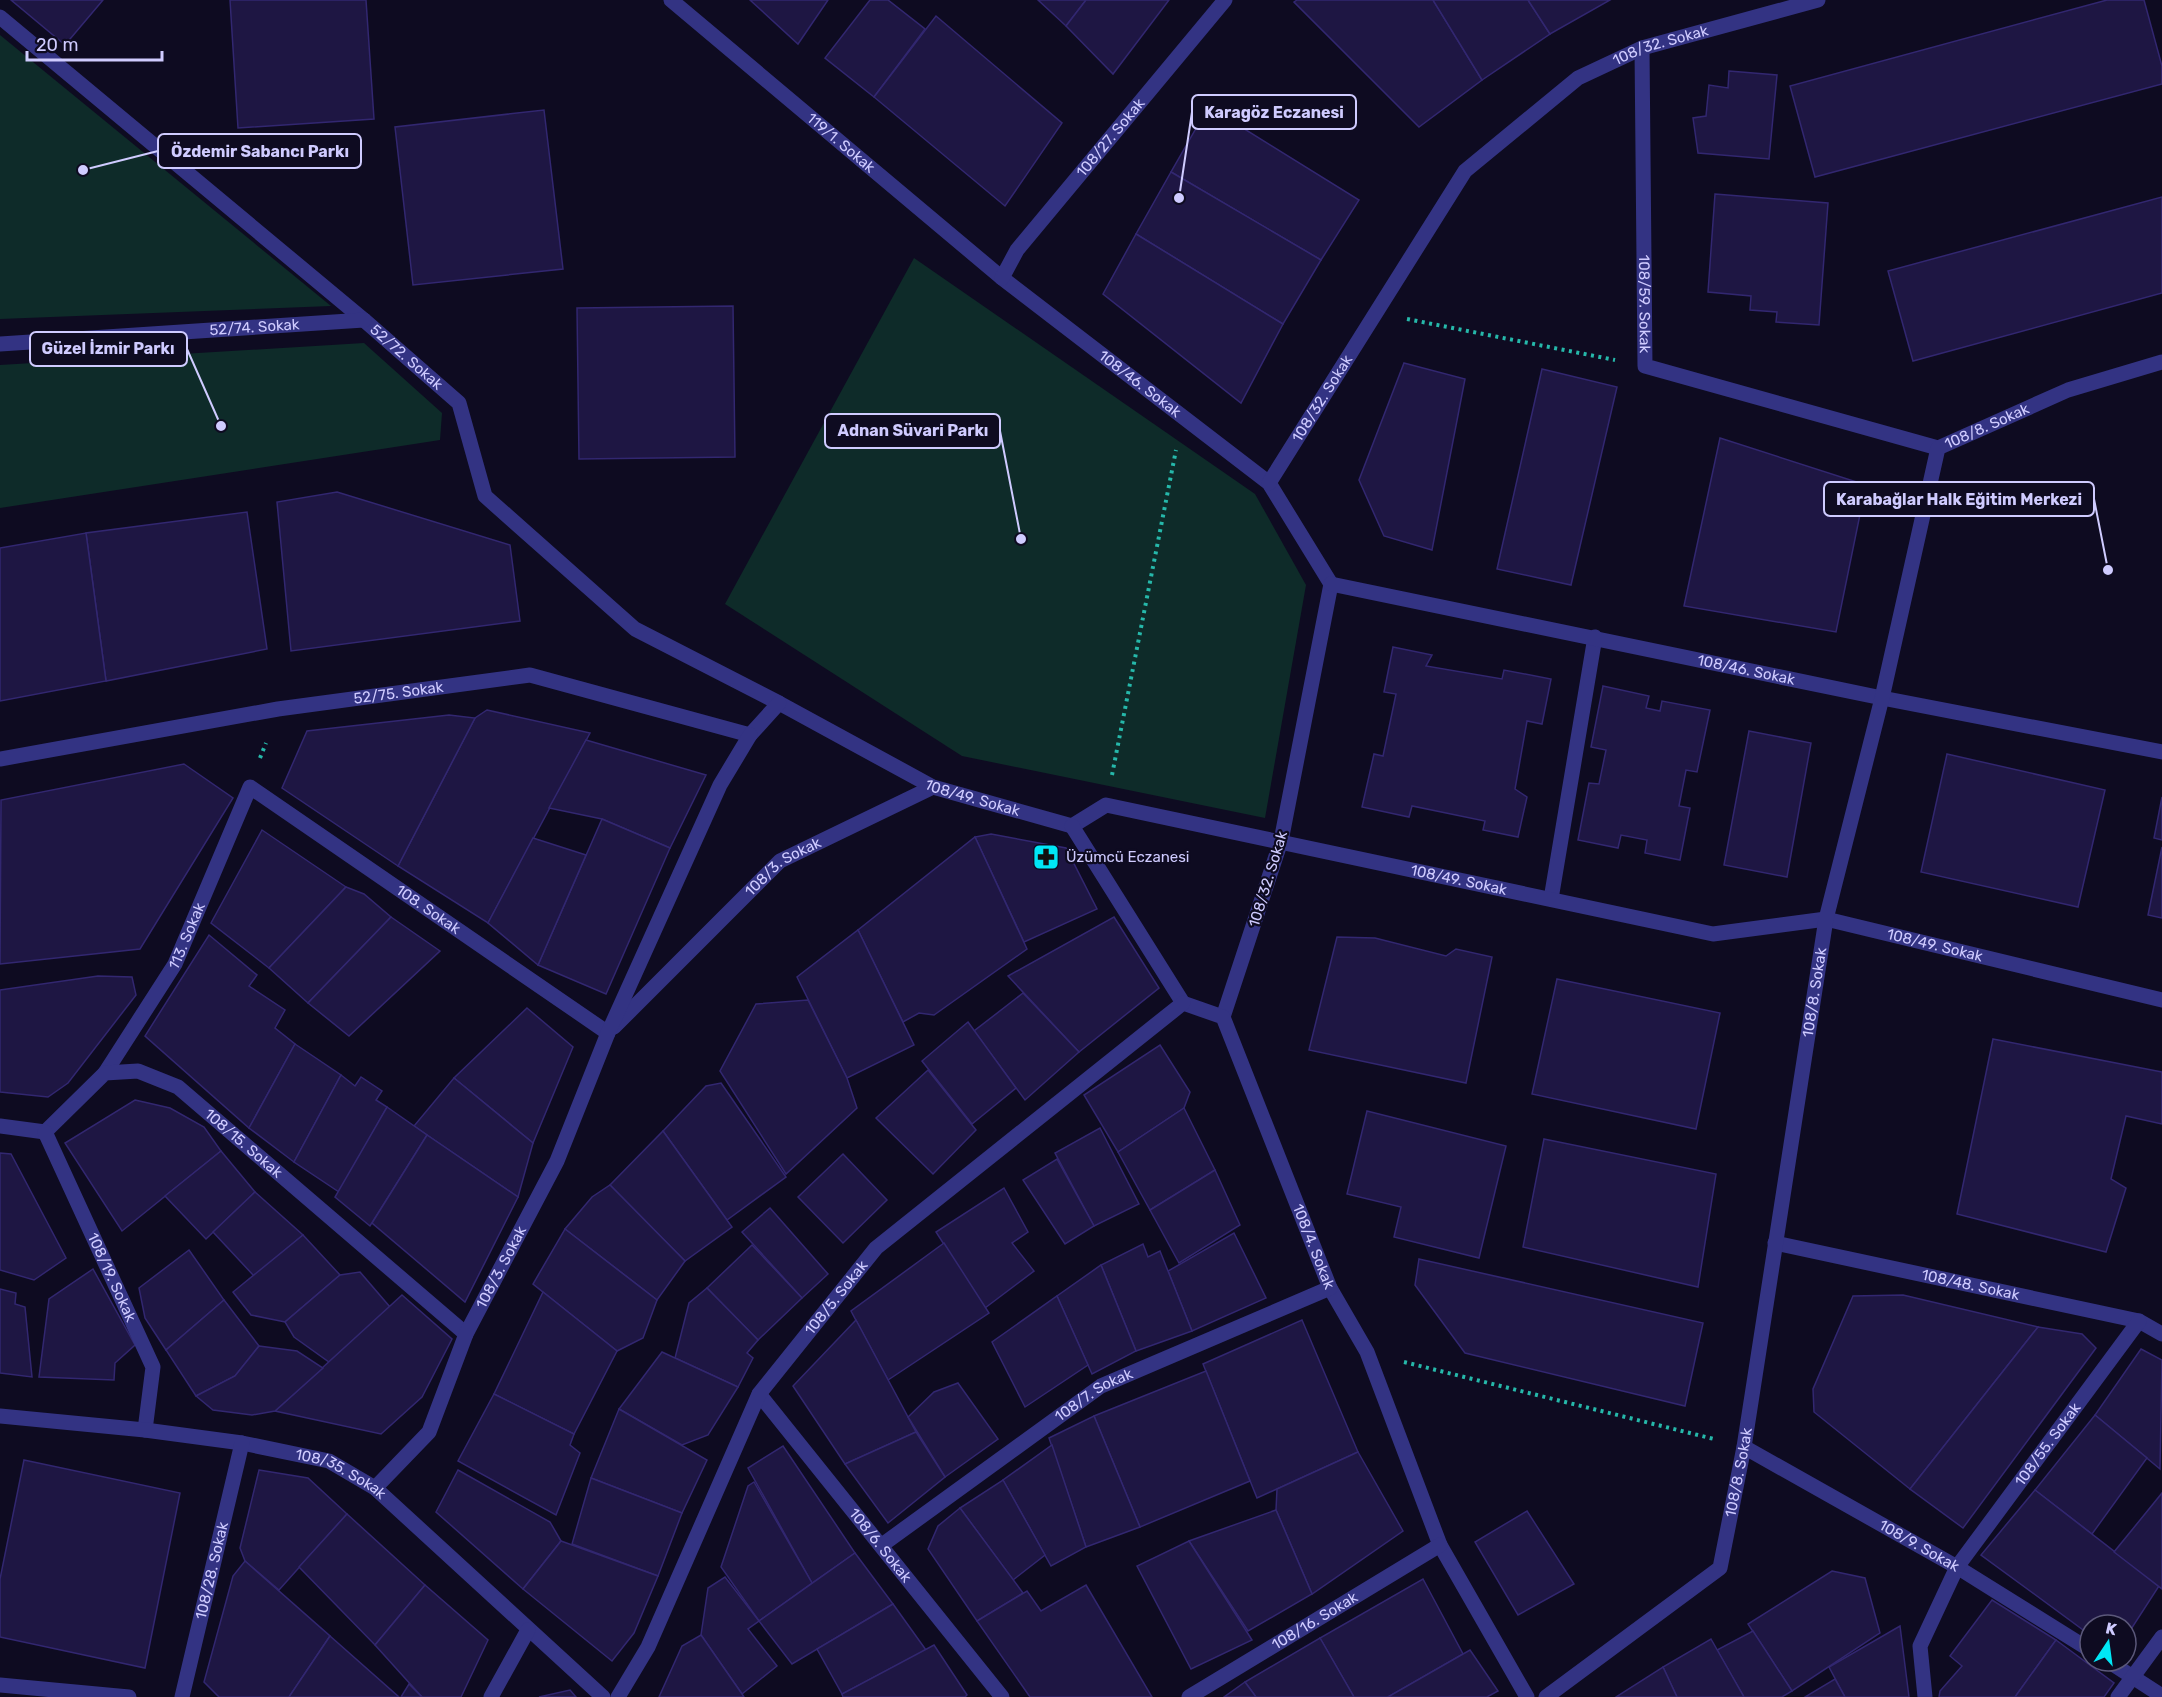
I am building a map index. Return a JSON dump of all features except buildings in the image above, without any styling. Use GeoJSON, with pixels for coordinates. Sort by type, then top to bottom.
{"type":"FeatureCollection","features":[{"type":"Feature","properties":{"kind":"street","name":"119/1. Sokak"},"geometry":{"type":"LineString","coordinates":[[671,0],[1006,281]]}},
{"type":"Feature","properties":{"kind":"street","name":"108/27. Sokak"},"geometry":{"type":"LineString","coordinates":[[1006,281],[1017,250],[1225,0]]}},
{"type":"Feature","properties":{"kind":"street","name":"108/32. Sokak"},"geometry":{"type":"LineString","coordinates":[[1269,483],[1465,171],[1578,78],[1642,48],[1818,0]]}},
{"type":"Feature","properties":{"kind":"street","name":"52/72. Sokak"},"geometry":{"type":"LineString","coordinates":[[0,16],[364,320],[459,403],[484,496],[635,629],[779,703]]}},
{"type":"Feature","properties":{"kind":"street","name":"108/59. Sokak"},"geometry":{"type":"LineString","coordinates":[[1642,48],[1645,366],[1938,448]]}},
{"type":"Feature","properties":{"kind":"street","name":"108/46. Sokak"},"geometry":{"type":"LineString","coordinates":[[1006,281],[1269,483]]}},
{"type":"Feature","properties":{"kind":"street","name":"52/74. Sokak"},"geometry":{"type":"LineString","coordinates":[[0,344],[364,320]]}},
{"type":"Feature","properties":{"kind":"street","name":"108/8. Sokak"},"geometry":{"type":"LineString","coordinates":[[1546,1697],[1720,1568],[1744,1446],[1826,919],[1882,698],[1938,448],[2068,390],[2162,362]]}},
{"type":"Feature","properties":{"kind":"street"},"geometry":{"type":"LineString","coordinates":[[1269,483],[1331,584]]}},
{"type":"Feature","properties":{"kind":"street","name":"108/46. Sokak"},"geometry":{"type":"LineString","coordinates":[[1331,584],[1882,698],[2162,752]]}},
{"type":"Feature","properties":{"kind":"street","name":"108/32. Sokak"},"geometry":{"type":"LineString","coordinates":[[1223,1017],[1281,841],[1331,584]]}},
{"type":"Feature","properties":{"kind":"street"},"geometry":{"type":"LineString","coordinates":[[1551,899],[1595,637]]}},
{"type":"Feature","properties":{"kind":"street","name":"52/75. Sokak"},"geometry":{"type":"LineString","coordinates":[[0,759],[278,709],[530,675],[750,735]]}},
{"type":"Feature","properties":{"kind":"street"},"geometry":{"type":"LineString","coordinates":[[750,735],[779,703]]}},
{"type":"Feature","properties":{"kind":"street","name":"108/49. Sokak"},"geometry":{"type":"LineString","coordinates":[[779,703],[933,787],[1072,826]]}},
{"type":"Feature","properties":{"kind":"street","name":"108/3. Sokak"},"geometry":{"type":"LineString","coordinates":[[375,1488],[429,1432],[466,1334],[557,1161],[608,1034],[720,785],[750,735]]}},
{"type":"Feature","properties":{"kind":"street","name":"108. Sokak"},"geometry":{"type":"LineString","coordinates":[[250,787],[608,1034]]}},
{"type":"Feature","properties":{"kind":"street","name":"113. Sokak"},"geometry":{"type":"LineString","coordinates":[[105,1073],[175,964],[250,787]]}},
{"type":"Feature","properties":{"kind":"street","name":"108/3. Sokak"},"geometry":{"type":"LineString","coordinates":[[608,1034],[780,861],[933,787]]}},
{"type":"Feature","properties":{"kind":"street"},"geometry":{"type":"LineString","coordinates":[[1106,805],[1072,826],[1183,1003],[1223,1017]]}},
{"type":"Feature","properties":{"kind":"street","name":"108/49. Sokak"},"geometry":{"type":"LineString","coordinates":[[1106,805],[1713,934],[1826,919],[2162,1000]]}},
{"type":"Feature","properties":{"kind":"street","name":"108/5. Sokak"},"geometry":{"type":"LineString","coordinates":[[618,1697],[648,1647],[759,1394],[876,1248],[1183,1003]]}},
{"type":"Feature","properties":{"kind":"street","name":"108/4. Sokak"},"geometry":{"type":"LineString","coordinates":[[1223,1017],[1330,1288],[1367,1352],[1440,1545],[1527,1697]]}},
{"type":"Feature","properties":{"kind":"street","name":"108/15. Sokak"},"geometry":{"type":"LineString","coordinates":[[105,1073],[138,1071],[178,1087],[466,1334]]}},
{"type":"Feature","properties":{"kind":"street"},"geometry":{"type":"LineString","coordinates":[[0,1126],[45,1132],[105,1073]]}},
{"type":"Feature","properties":{"kind":"street","name":"108/19. Sokak"},"geometry":{"type":"LineString","coordinates":[[45,1132],[153,1367],[145,1430]]}},
{"type":"Feature","properties":{"kind":"street","name":"108/48. Sokak"},"geometry":{"type":"LineString","coordinates":[[1775,1243],[2139,1321],[2162,1334]]}},
{"type":"Feature","properties":{"kind":"street","name":"108/7. Sokak"},"geometry":{"type":"LineString","coordinates":[[882,1545],[1101,1386],[1330,1288]]}},
{"type":"Feature","properties":{"kind":"street","name":"108/55. Sokak"},"geometry":{"type":"LineString","coordinates":[[1925,1697],[1920,1646],[1957,1568],[2139,1321]]}},
{"type":"Feature","properties":{"kind":"street","name":"108/6. Sokak"},"geometry":{"type":"LineString","coordinates":[[759,1394],[1002,1697]]}},
{"type":"Feature","properties":{"kind":"street","name":"108/35. Sokak"},"geometry":{"type":"LineString","coordinates":[[0,1416],[145,1430],[242,1443],[329,1461],[375,1488],[603,1697]]}},
{"type":"Feature","properties":{"kind":"street","name":"108/28. Sokak"},"geometry":{"type":"LineString","coordinates":[[182,1697],[242,1443]]}},
{"type":"Feature","properties":{"kind":"street","name":"108/9. Sokak"},"geometry":{"type":"LineString","coordinates":[[1744,1446],[1957,1568],[2078,1643]]}},
{"type":"Feature","properties":{"kind":"street","name":"108/16. Sokak"},"geometry":{"type":"LineString","coordinates":[[1190,1697],[1440,1545]]}},
{"type":"Feature","properties":{"kind":"street"},"geometry":{"type":"LineString","coordinates":[[491,1697],[528,1630]]}},
{"type":"Feature","properties":{"kind":"street"},"geometry":{"type":"LineString","coordinates":[[2118,1697],[2162,1637]]}},
{"type":"Feature","properties":{"kind":"street"},"geometry":{"type":"LineString","coordinates":[[2128,1673],[2162,1696]]}},
{"type":"Feature","properties":{"kind":"street"},"geometry":{"type":"LineString","coordinates":[[0,1685],[129,1697]]}},
{"type":"Feature","properties":{"kind":"path"},"geometry":{"type":"LineString","coordinates":[[1376,313],[1645,366]]}},
{"type":"Feature","properties":{"kind":"path"},"geometry":{"type":"LineString","coordinates":[[1106,805],[1183,417]]}},
{"type":"Feature","properties":{"kind":"path"},"geometry":{"type":"LineString","coordinates":[[250,787],[278,709]]}},
{"type":"Feature","properties":{"kind":"path"},"geometry":{"type":"LineString","coordinates":[[1367,1352],[1744,1446]]}},
{"type":"Feature","properties":{"kind":"green space"},"geometry":{"type":"Polygon","coordinates":[[[0,35],[331,306],[0,319],[0,35]]]}},
{"type":"Feature","properties":{"kind":"green space"},"geometry":{"type":"Polygon","coordinates":[[[914,258],[1255,494],[1306,585],[1265,818],[962,756],[725,604],[914,258]]]}},
{"type":"Feature","properties":{"kind":"green space"},"geometry":{"type":"Polygon","coordinates":[[[364,343],[442,413],[440,440],[0,508],[0,365],[364,343]]]}},
{"type":"Feature","properties":{"kind":"place","name":"Özdemir Sabancı Parkı"},"geometry":{"type":"Point","coordinates":[83,170]}},
{"type":"Feature","properties":{"kind":"place","name":"Karagöz Eczanesi"},"geometry":{"type":"Point","coordinates":[1179,198]}},
{"type":"Feature","properties":{"kind":"place","name":"Güzel İzmir Parkı"},"geometry":{"type":"Point","coordinates":[221,426]}},
{"type":"Feature","properties":{"kind":"place","name":"Adnan Süvari Parkı"},"geometry":{"type":"Point","coordinates":[1021,539]}},
{"type":"Feature","properties":{"kind":"place","name":"Karabağlar Halk Eğitim Merkezi"},"geometry":{"type":"Point","coordinates":[2108,570]}},
{"type":"Feature","properties":{"kind":"place","name":"Üzümcü Eczanesi"},"geometry":{"type":"Point","coordinates":[1046,857]}}]}
